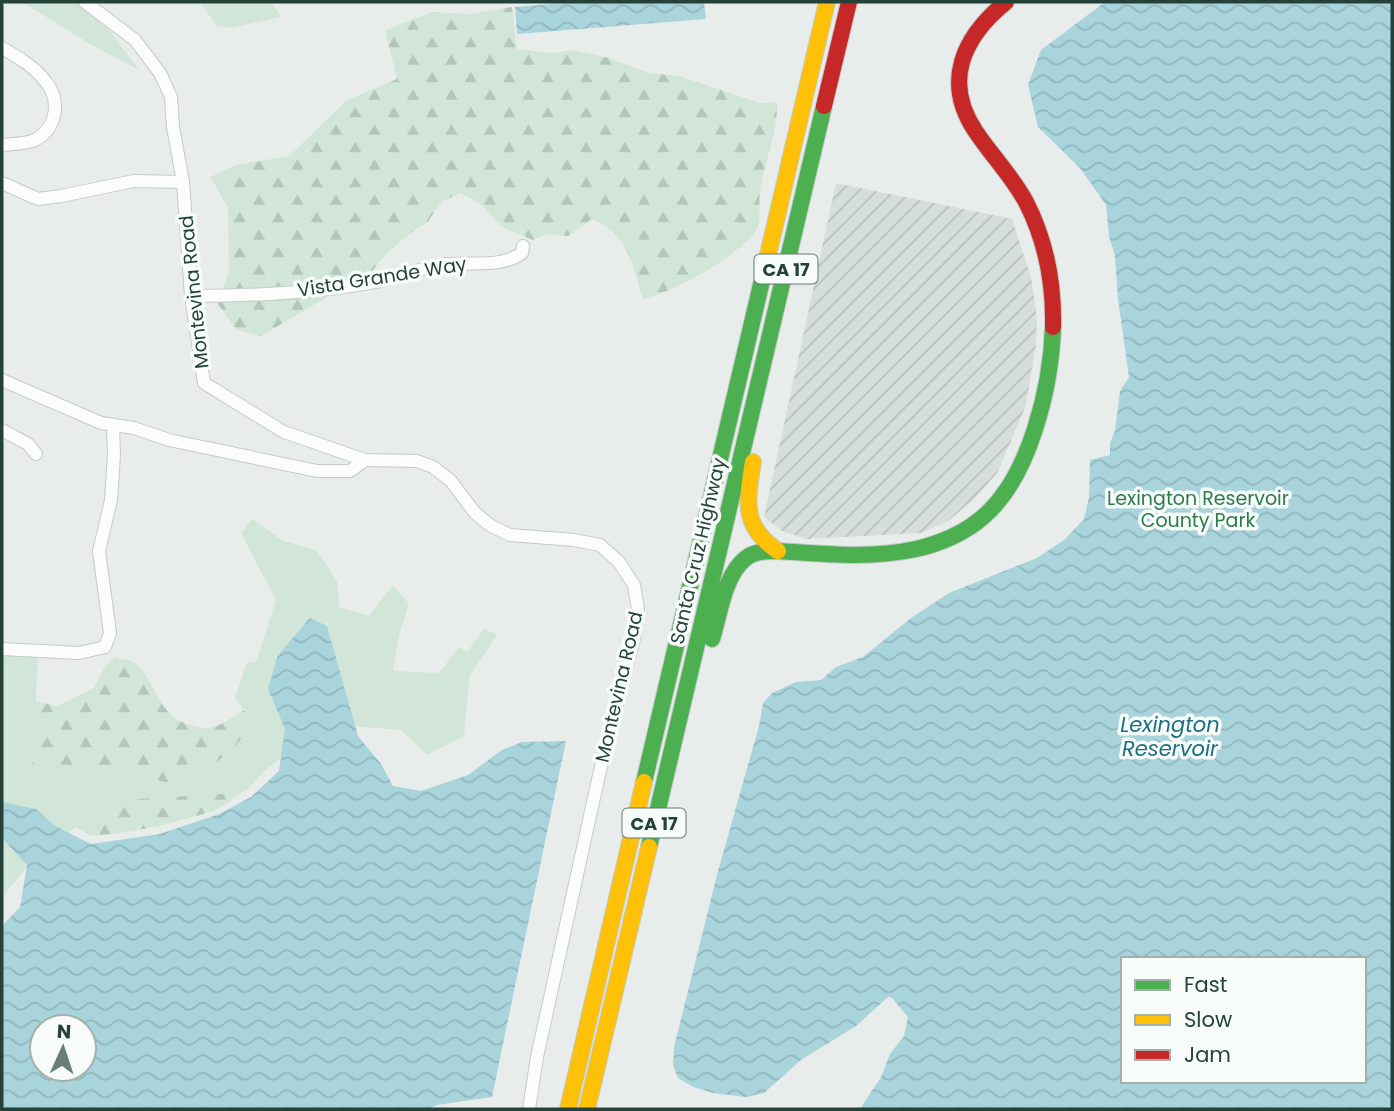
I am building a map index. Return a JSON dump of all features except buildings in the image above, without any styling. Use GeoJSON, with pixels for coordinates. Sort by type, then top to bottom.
{"type":"FeatureCollection","features":[{"type":"Feature","properties":{"kind":"main road","name":"Santa Cruz Highway"},"geometry":{"type":"LineString","coordinates":[[568,1109],[827,2]]}},
{"type":"Feature","properties":{"kind":"main road","name":"Santa Cruz Highway"},"geometry":{"type":"LineString","coordinates":[[587,1109],[849,2]]}},
{"type":"Feature","properties":{"kind":"main road"},"geometry":{"type":"LineString","coordinates":[[657,807],[733,577],[748,557],[761,552],[778,551],[875,555],[903,552],[944,541],[972,526],[994,508],[1011,485],[1023,461],[1038,420],[1049,369],[1055,323],[1052,280],[1031,213],[1015,184],[970,124],[961,105],[958,85],[961,65],[969,45],[980,27],[1005,3]]}},
{"type":"Feature","properties":{"kind":"main road"},"geometry":{"type":"LineString","coordinates":[[767,348],[750,482],[749,516],[757,535],[778,551]]}},
{"type":"Feature","properties":{"kind":"street","name":"Montevina Road"},"geometry":{"type":"LineString","coordinates":[[85,2],[135,40],[166,84],[171,97],[173,127],[183,182],[191,296],[204,383],[284,432],[365,460],[417,461],[433,467],[451,481],[475,513],[491,526],[510,535],[600,545],[620,562],[636,593],[638,609],[635,635],[581,855],[537,1057],[529,1109]]}},
{"type":"Feature","properties":{"kind":"street"},"geometry":{"type":"LineString","coordinates":[[2,48],[21,59],[47,83],[56,106],[51,124],[34,140],[2,145]]}},
{"type":"Feature","properties":{"kind":"street"},"geometry":{"type":"LineString","coordinates":[[2,183],[38,199],[134,181],[183,182]]}},
{"type":"Feature","properties":{"kind":"street","name":"Vista Grande Way"},"geometry":{"type":"LineString","coordinates":[[191,296],[246,296],[376,282],[440,265],[501,262],[522,253],[523,246]]}},
{"type":"Feature","properties":{"kind":"street"},"geometry":{"type":"LineString","coordinates":[[2,380],[101,423],[134,428],[169,440],[317,471],[350,471],[365,460]]}},
{"type":"Feature","properties":{"kind":"street"},"geometry":{"type":"LineString","coordinates":[[2,649],[79,653],[105,647],[108,643],[110,634],[99,551],[111,500],[113,426]]}},
{"type":"Feature","properties":{"kind":"street"},"geometry":{"type":"LineString","coordinates":[[2,430],[28,444],[36,454]]}},
{"type":"Feature","properties":{"kind":"shaded area"},"geometry":{"type":"Polygon","coordinates":[[[836,183],[1012,219],[1031,277],[1037,319],[1036,345],[1026,405],[998,472],[972,501],[948,521],[921,533],[806,539],[782,531],[764,517],[836,183]]]}},
{"type":"Feature","properties":{"kind":"green space"},"geometry":{"type":"Polygon","coordinates":[[[22,2],[78,2],[95,12],[139,70],[90,44],[22,2]]]}},
{"type":"Feature","properties":{"kind":"green space"},"geometry":{"type":"Polygon","coordinates":[[[200,2],[271,2],[281,17],[231,28],[217,26],[200,2]]]}},
{"type":"Feature","properties":{"kind":"green space"},"geometry":{"type":"Polygon","coordinates":[[[512,7],[517,49],[553,53],[573,50],[608,58],[649,73],[679,76],[760,103],[777,102],[775,125],[760,192],[760,214],[754,234],[731,254],[702,273],[672,289],[643,299],[627,251],[622,242],[605,226],[592,219],[568,236],[547,234],[533,240],[502,227],[482,205],[461,193],[445,200],[428,222],[386,254],[373,270],[261,336],[237,330],[217,303],[229,272],[228,207],[210,177],[236,165],[289,156],[347,100],[397,79],[385,30],[432,12],[469,14],[512,7]]]}},
{"type":"Feature","properties":{"kind":"green space"},"geometry":{"type":"Polygon","coordinates":[[[252,519],[283,541],[316,550],[337,581],[339,607],[369,616],[393,585],[409,604],[399,635],[393,671],[439,673],[459,647],[467,652],[484,629],[497,635],[470,675],[464,736],[427,755],[401,730],[324,724],[236,793],[120,800],[40,850],[2,898],[2,652],[38,656],[32,764],[75,773],[126,773],[165,782],[194,778],[230,752],[254,724],[235,698],[247,662],[256,662],[276,600],[241,533],[252,519]]]}},
{"type":"Feature","properties":{"kind":"green space"},"geometry":{"type":"Polygon","coordinates":[[[115,657],[131,661],[139,667],[168,711],[187,724],[214,727],[257,705],[273,761],[249,788],[215,811],[120,833],[91,836],[60,818],[2,795],[36,681],[36,701],[57,706],[94,688],[104,668],[115,657]]]}},
{"type":"Feature","properties":{"kind":"water"},"geometry":{"type":"Polygon","coordinates":[[[575,2],[704,2],[706,19],[517,34],[515,7],[575,2]]]}},
{"type":"Feature","properties":{"kind":"water","name":"Lexington Reservoir"},"geometry":{"type":"Polygon","coordinates":[[[1105,2],[1392,2],[1392,1109],[860,1109],[881,1077],[890,1054],[904,1036],[908,1017],[892,998],[888,997],[856,1026],[801,1060],[764,1093],[746,1097],[713,1093],[693,1087],[678,1078],[673,1065],[674,1047],[763,703],[772,693],[796,682],[821,680],[836,667],[863,657],[911,618],[949,593],[1037,558],[1064,540],[1084,519],[1089,497],[1090,460],[1110,455],[1120,391],[1129,377],[1115,256],[1109,236],[1106,205],[1080,168],[1038,127],[1028,85],[1041,50],[1105,2]]]}},
{"type":"Feature","properties":{"kind":"water"},"geometry":{"type":"Polygon","coordinates":[[[310,618],[327,626],[358,736],[381,764],[393,786],[421,791],[468,775],[502,750],[522,742],[566,741],[492,1097],[437,1105],[428,1109],[2,1109],[2,926],[20,907],[27,865],[2,838],[2,802],[36,809],[55,826],[91,844],[160,834],[219,814],[251,797],[279,771],[285,729],[268,689],[278,655],[310,618]]]}},
{"type":"Feature","properties":{"kind":"traffic: fast"},"geometry":{"type":"LineString","coordinates":[[649,847],[824,106]]}},
{"type":"Feature","properties":{"kind":"traffic: fast"},"geometry":{"type":"LineString","coordinates":[[644,782],[768,255]]}},
{"type":"Feature","properties":{"kind":"traffic: fast"},"geometry":{"type":"LineString","coordinates":[[778,551],[847,555],[899,552],[943,541],[983,517],[1013,479],[1035,430],[1048,376],[1053,327]]}},
{"type":"Feature","properties":{"kind":"traffic: fast"},"geometry":{"type":"LineString","coordinates":[[712,639],[728,585],[739,565],[753,554],[778,551]]}},
{"type":"Feature","properties":{"kind":"traffic: slow"},"geometry":{"type":"LineString","coordinates":[[768,255],[827,2]]}},
{"type":"Feature","properties":{"kind":"traffic: slow"},"geometry":{"type":"LineString","coordinates":[[753,462],[749,512],[758,532],[778,551]]}},
{"type":"Feature","properties":{"kind":"traffic: slow"},"geometry":{"type":"LineString","coordinates":[[568,1109],[644,782]]}},
{"type":"Feature","properties":{"kind":"traffic: slow"},"geometry":{"type":"LineString","coordinates":[[587,1109],[649,847]]}},
{"type":"Feature","properties":{"kind":"traffic: jam"},"geometry":{"type":"LineString","coordinates":[[824,106],[849,2]]}},
{"type":"Feature","properties":{"kind":"traffic: jam"},"geometry":{"type":"LineString","coordinates":[[1006,2],[978,30],[969,45],[962,61],[960,96],[976,132],[1015,183],[1033,217],[1047,263],[1053,327]]}},
{"type":"Feature","properties":{"kind":"park label","name":"Lexington Reservoir County Park"},"geometry":{"type":"Point","coordinates":[1198,509]}}]}
